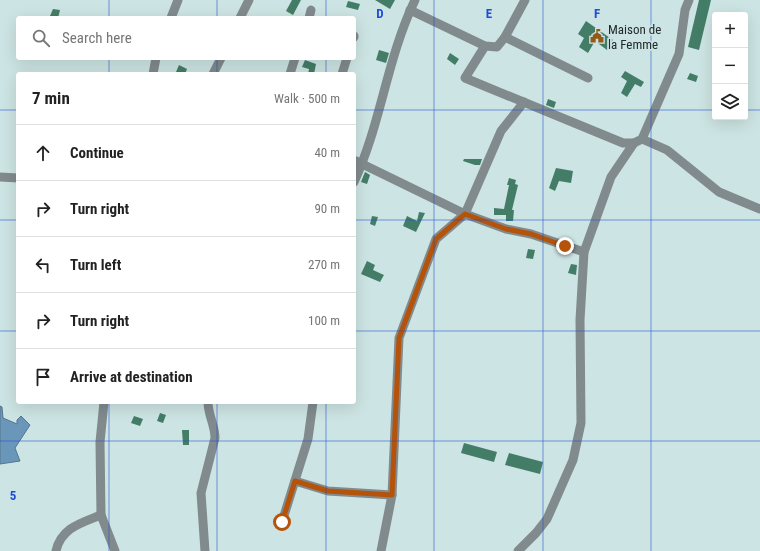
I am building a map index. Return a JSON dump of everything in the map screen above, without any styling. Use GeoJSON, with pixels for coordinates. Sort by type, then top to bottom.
{"type":"FeatureCollection","features":[{"type":"Feature","properties":{"kind":"street"},"geometry":{"type":"LineString","coordinates":[[172,16],[178,0]]}},
{"type":"Feature","properties":{"kind":"street"},"geometry":{"type":"LineString","coordinates":[[241,16],[249,0]]}},
{"type":"Feature","properties":{"kind":"street"},"geometry":{"type":"LineString","coordinates":[[356,172],[386,79],[410,10],[415,0]]}},
{"type":"Feature","properties":{"kind":"street"},"geometry":{"type":"LineString","coordinates":[[410,10],[485,46],[497,47],[505,37],[525,0]]}},
{"type":"Feature","properties":{"kind":"street"},"geometry":{"type":"LineString","coordinates":[[518,551],[536,533],[547,519],[573,460],[581,423],[580,320],[584,252],[611,177],[638,141],[679,54],[685,10],[689,0]]}},
{"type":"Feature","properties":{"kind":"street"},"geometry":{"type":"LineString","coordinates":[[505,37],[588,78]]}},
{"type":"Feature","properties":{"kind":"street"},"geometry":{"type":"LineString","coordinates":[[485,46],[465,78],[623,143],[638,141],[667,150],[719,192],[760,209]]}},
{"type":"Feature","properties":{"kind":"street"},"geometry":{"type":"LineString","coordinates":[[153,72],[156,60]]}},
{"type":"Feature","properties":{"kind":"street"},"geometry":{"type":"LineString","coordinates":[[213,72],[220,60]]}},
{"type":"Feature","properties":{"kind":"street"},"geometry":{"type":"LineString","coordinates":[[291,72],[294,60]]}},
{"type":"Feature","properties":{"kind":"street"},"geometry":{"type":"LineString","coordinates":[[343,72],[346,60]]}},
{"type":"Feature","properties":{"kind":"street"},"geometry":{"type":"LineString","coordinates":[[381,551],[392,495],[399,338],[436,239],[465,214],[501,131],[524,102]]}},
{"type":"Feature","properties":{"kind":"street"},"geometry":{"type":"LineString","coordinates":[[358,162],[465,214],[506,229],[531,234],[584,252]]}},
{"type":"Feature","properties":{"kind":"street"},"geometry":{"type":"LineString","coordinates":[[0,177],[16,178]]}},
{"type":"Feature","properties":{"kind":"street"},"geometry":{"type":"LineString","coordinates":[[104,404],[100,442],[101,515],[115,551]]}},
{"type":"Feature","properties":{"kind":"street"},"geometry":{"type":"LineString","coordinates":[[205,551],[201,493],[215,438],[215,432],[208,411],[208,404]]}},
{"type":"Feature","properties":{"kind":"street"},"geometry":{"type":"LineString","coordinates":[[282,522],[308,440],[313,404]]}},
{"type":"Feature","properties":{"kind":"street"},"geometry":{"type":"LineString","coordinates":[[295,481],[328,491],[392,495]]}},
{"type":"Feature","properties":{"kind":"street"},"geometry":{"type":"LineString","coordinates":[[56,551],[58,542],[65,532],[78,524],[101,515]]}},
{"type":"Feature","properties":{"kind":"water"},"geometry":{"type":"Polygon","coordinates":[[[0,406],[2,407],[3,418],[17,424],[17,420],[21,416],[30,425],[15,448],[20,461],[0,464],[0,406]]]}},
{"type":"Feature","properties":{"kind":"building"},"geometry":{"type":"Polygon","coordinates":[[[292,0],[301,0],[293,15],[286,11],[292,0]]]}},
{"type":"Feature","properties":{"kind":"building"},"geometry":{"type":"Polygon","coordinates":[[[375,0],[395,0],[390,9],[375,0]]]}},
{"type":"Feature","properties":{"kind":"building"},"geometry":{"type":"Polygon","coordinates":[[[699,0],[711,0],[699,50],[688,47],[699,0]]]}},
{"type":"Feature","properties":{"kind":"building"},"geometry":{"type":"Polygon","coordinates":[[[348,1],[360,4],[358,10],[346,7],[348,1]]]}},
{"type":"Feature","properties":{"kind":"building"},"geometry":{"type":"Polygon","coordinates":[[[53,9],[60,10],[58,16],[50,16],[53,9]]]}},
{"type":"Feature","properties":{"kind":"building"},"geometry":{"type":"Polygon","coordinates":[[[586,21],[613,40],[607,50],[595,41],[588,53],[579,47],[584,38],[578,34],[586,21]]]}},
{"type":"Feature","properties":{"kind":"building"},"geometry":{"type":"Polygon","coordinates":[[[379,50],[389,53],[386,63],[376,60],[379,50]]]}},
{"type":"Feature","properties":{"kind":"building"},"geometry":{"type":"Polygon","coordinates":[[[450,53],[459,59],[455,65],[447,59],[450,53]]]}},
{"type":"Feature","properties":{"kind":"building"},"geometry":{"type":"Polygon","coordinates":[[[305,60],[316,64],[314,72],[308,72],[309,69],[302,67],[305,60]]]}},
{"type":"Feature","properties":{"kind":"building"},"geometry":{"type":"Polygon","coordinates":[[[179,65],[187,69],[186,72],[176,72],[179,65]]]}},
{"type":"Feature","properties":{"kind":"building"},"geometry":{"type":"Polygon","coordinates":[[[625,71],[644,82],[641,87],[635,84],[627,97],[621,93],[627,81],[621,77],[625,71]]]}},
{"type":"Feature","properties":{"kind":"building"},"geometry":{"type":"Polygon","coordinates":[[[690,73],[698,76],[696,82],[687,79],[690,73]]]}},
{"type":"Feature","properties":{"kind":"building"},"geometry":{"type":"Polygon","coordinates":[[[548,99],[556,102],[554,108],[546,105],[548,99]]]}},
{"type":"Feature","properties":{"kind":"building"},"geometry":{"type":"Polygon","coordinates":[[[464,159],[482,159],[480,165],[475,165],[463,161],[464,159]]]}},
{"type":"Feature","properties":{"kind":"building"},"geometry":{"type":"Polygon","coordinates":[[[556,168],[573,171],[571,183],[559,181],[555,191],[549,188],[556,168]]]}},
{"type":"Feature","properties":{"kind":"building"},"geometry":{"type":"Polygon","coordinates":[[[365,172],[370,175],[367,184],[361,182],[365,172]]]}},
{"type":"Feature","properties":{"kind":"building"},"geometry":{"type":"Polygon","coordinates":[[[509,178],[516,180],[515,184],[518,185],[512,210],[514,210],[513,221],[506,221],[506,215],[494,215],[494,208],[504,209],[509,178]]]}},
{"type":"Feature","properties":{"kind":"building"},"geometry":{"type":"Polygon","coordinates":[[[419,212],[425,213],[416,232],[403,226],[407,216],[417,221],[419,212]]]}},
{"type":"Feature","properties":{"kind":"building"},"geometry":{"type":"Polygon","coordinates":[[[372,216],[378,217],[375,226],[370,224],[372,216]]]}},
{"type":"Feature","properties":{"kind":"building"},"geometry":{"type":"Polygon","coordinates":[[[528,249],[535,250],[533,259],[526,258],[528,249]]]}},
{"type":"Feature","properties":{"kind":"building"},"geometry":{"type":"Polygon","coordinates":[[[367,261],[375,265],[373,270],[384,275],[380,282],[361,274],[367,261]]]}},
{"type":"Feature","properties":{"kind":"building"},"geometry":{"type":"Polygon","coordinates":[[[571,264],[577,265],[576,275],[568,273],[571,264]]]}},
{"type":"Feature","properties":{"kind":"building"},"geometry":{"type":"Polygon","coordinates":[[[160,413],[166,415],[163,423],[157,421],[160,413]]]}},
{"type":"Feature","properties":{"kind":"building"},"geometry":{"type":"Polygon","coordinates":[[[134,416],[143,419],[140,426],[131,423],[134,416]]]}},
{"type":"Feature","properties":{"kind":"building"},"geometry":{"type":"Polygon","coordinates":[[[182,430],[189,430],[189,445],[183,445],[182,430]]]}},
{"type":"Feature","properties":{"kind":"building"},"geometry":{"type":"Polygon","coordinates":[[[464,443],[497,452],[494,462],[461,453],[464,443]]]}},
{"type":"Feature","properties":{"kind":"building"},"geometry":{"type":"Polygon","coordinates":[[[509,453],[543,462],[540,474],[505,465],[509,453]]]}},
{"type":"Feature","properties":{"kind":"place","name":"Maison de la Femme"},"geometry":{"type":"Point","coordinates":[597,36]}},
{"type":"Feature","properties":{"kind":"route"},"geometry":{"type":"LineString","coordinates":[[282,522],[295,481],[328,491],[392,495],[394,407],[399,338],[436,239],[465,214],[506,229],[531,234],[565,246]]}}]}
